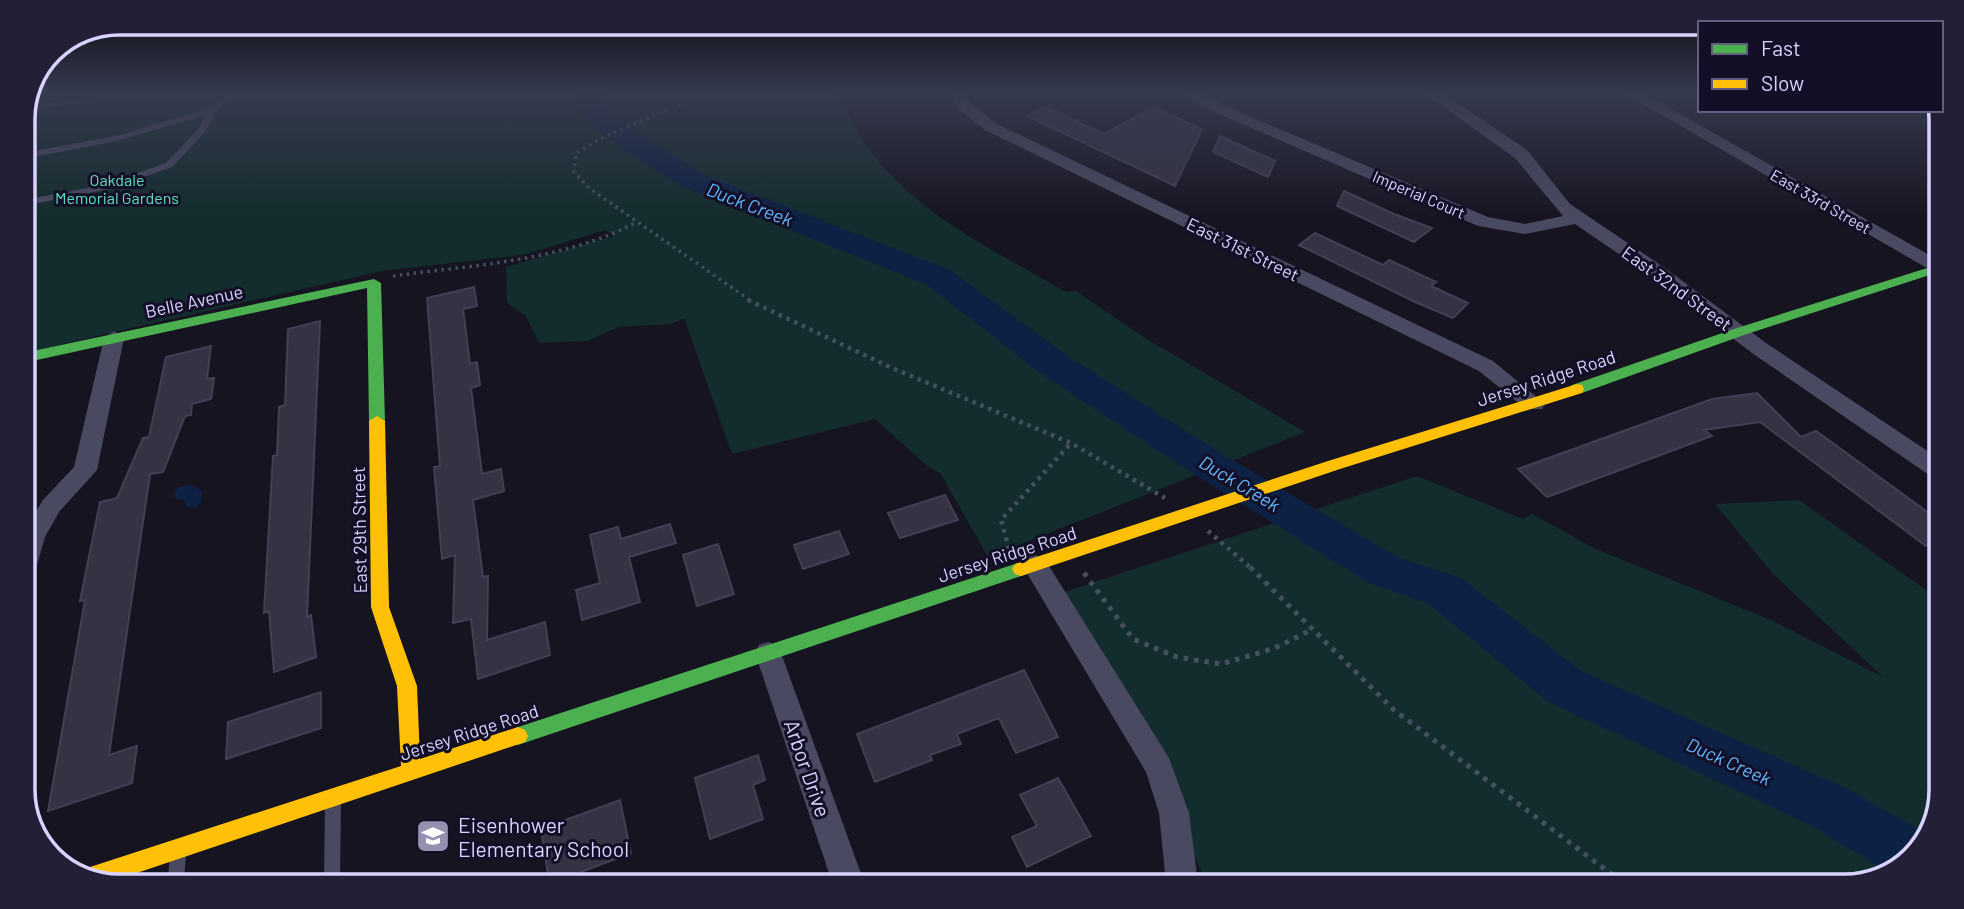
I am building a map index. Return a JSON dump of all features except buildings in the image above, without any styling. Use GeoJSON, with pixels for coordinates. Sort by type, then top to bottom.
{"type":"FeatureCollection","features":[{"type":"Feature","properties":{"kind":"street","name":"East 31st Street"},"geometry":{"type":"LineString","coordinates":[[1006,134],[1486,366],[1534,404]]}},
{"type":"Feature","properties":{"kind":"street","name":"Imperial Court"},"geometry":{"type":"LineString","coordinates":[[1279,134],[1484,222],[1525,229],[1578,218]]}},
{"type":"Feature","properties":{"kind":"street","name":"East 32nd Street"},"geometry":{"type":"LineString","coordinates":[[1493,134],[1521,154],[1564,208],[1929,463]]}},
{"type":"Feature","properties":{"kind":"street","name":"East 33rd Street"},"geometry":{"type":"LineString","coordinates":[[1704,134],[1929,263]]}},
{"type":"Feature","properties":{"kind":"street","name":"Jersey Ridge Road"},"geometry":{"type":"LineString","coordinates":[[107,873],[1069,554],[1175,510],[1534,404],[1738,332],[1929,272]]}},
{"type":"Feature","properties":{"kind":"street","name":"Belle Avenue"},"geometry":{"type":"LineString","coordinates":[[35,355],[374,283]]}},
{"type":"Feature","properties":{"kind":"street","name":"East 29th Street"},"geometry":{"type":"LineString","coordinates":[[374,283],[380,607],[385,631],[404,672],[410,705],[411,772]]}},
{"type":"Feature","properties":{"kind":"street"},"geometry":{"type":"LineString","coordinates":[[35,533],[51,506],[85,470],[114,338]]}},
{"type":"Feature","properties":{"kind":"street"},"geometry":{"type":"LineString","coordinates":[[1029,567],[1159,768],[1174,813],[1181,874]]}},
{"type":"Feature","properties":{"kind":"street","name":"Arbor Drive"},"geometry":{"type":"LineString","coordinates":[[768,653],[845,874]]}},
{"type":"Feature","properties":{"kind":"lane"},"geometry":{"type":"LineString","coordinates":[[35,154],[129,134]]}},
{"type":"Feature","properties":{"kind":"lane"},"geometry":{"type":"LineString","coordinates":[[35,201],[106,187],[169,164],[198,134]]}},
{"type":"Feature","properties":{"kind":"lane"},"geometry":{"type":"LineString","coordinates":[[332,874],[333,798]]}},
{"type":"Feature","properties":{"kind":"lane"},"geometry":{"type":"LineString","coordinates":[[176,874],[179,848]]}},
{"type":"Feature","properties":{"kind":"path"},"geometry":{"type":"LineString","coordinates":[[611,134],[576,153],[574,172],[589,188],[744,298],[892,368],[1071,443],[1111,463],[1175,510]]}},
{"type":"Feature","properties":{"kind":"path"},"geometry":{"type":"LineString","coordinates":[[374,283],[406,272],[524,259],[616,233],[637,222]]}},
{"type":"Feature","properties":{"kind":"path"},"geometry":{"type":"LineString","coordinates":[[1029,567],[1005,544],[1001,520],[1071,443]]}},
{"type":"Feature","properties":{"kind":"path"},"geometry":{"type":"LineString","coordinates":[[1200,524],[1238,555],[1394,710],[1611,874]]}},
{"type":"Feature","properties":{"kind":"path"},"geometry":{"type":"LineString","coordinates":[[1069,554],[1133,639],[1177,657],[1221,664],[1275,648],[1311,630]]}},
{"type":"Feature","properties":{"kind":"green space","name":"Oakdale Memorial Gardens"},"geometry":{"type":"Polygon","coordinates":[[[35,134],[859,134],[886,169],[908,191],[958,229],[1066,292],[1076,291],[1145,338],[1305,432],[988,557],[940,473],[926,465],[875,419],[732,454],[684,318],[671,324],[618,327],[587,341],[539,343],[526,316],[507,303],[506,267],[613,236],[606,230],[523,255],[382,271],[35,350],[35,134]]]}},
{"type":"Feature","properties":{"kind":"green space"},"geometry":{"type":"Polygon","coordinates":[[[1417,476],[1523,519],[1532,514],[1596,549],[1771,620],[1883,677],[1773,574],[1715,504],[1799,500],[1929,592],[1929,790],[1923,822],[1912,841],[1892,860],[1867,871],[1845,874],[1203,874],[1061,593],[1417,476]]]}},
{"type":"Feature","properties":{"kind":"water"},"geometry":{"type":"Polygon","coordinates":[[[191,485],[202,491],[202,500],[196,508],[186,506],[185,501],[173,497],[178,487],[191,485]]]}},
{"type":"Feature","properties":{"kind":"waterway","name":"Duck Creek"},"geometry":{"type":"LineString","coordinates":[[621,134],[696,182],[938,277],[976,303],[1053,364],[1205,462],[1383,570],[1445,591],[1564,686],[1829,807],[1903,850]]}},
{"type":"Feature","properties":{"kind":"traffic: fast"},"geometry":{"type":"LineString","coordinates":[[1577,389],[1739,332],[1929,271]]}},
{"type":"Feature","properties":{"kind":"traffic: fast"},"geometry":{"type":"LineString","coordinates":[[35,355],[374,283],[377,421]]}},
{"type":"Feature","properties":{"kind":"traffic: fast"},"geometry":{"type":"LineString","coordinates":[[518,736],[1021,569]]}},
{"type":"Feature","properties":{"kind":"traffic: slow"},"geometry":{"type":"LineString","coordinates":[[1021,569],[1334,465],[1577,389]]}},
{"type":"Feature","properties":{"kind":"traffic: slow"},"geometry":{"type":"LineString","coordinates":[[377,421],[380,607],[407,686],[411,772]]}},
{"type":"Feature","properties":{"kind":"traffic: slow"},"geometry":{"type":"LineString","coordinates":[[107,872],[518,736]]}},
{"type":"Feature","properties":{"kind":"place","name":"Eisenhower Elementary School"},"geometry":{"type":"Point","coordinates":[433,836]}}]}
